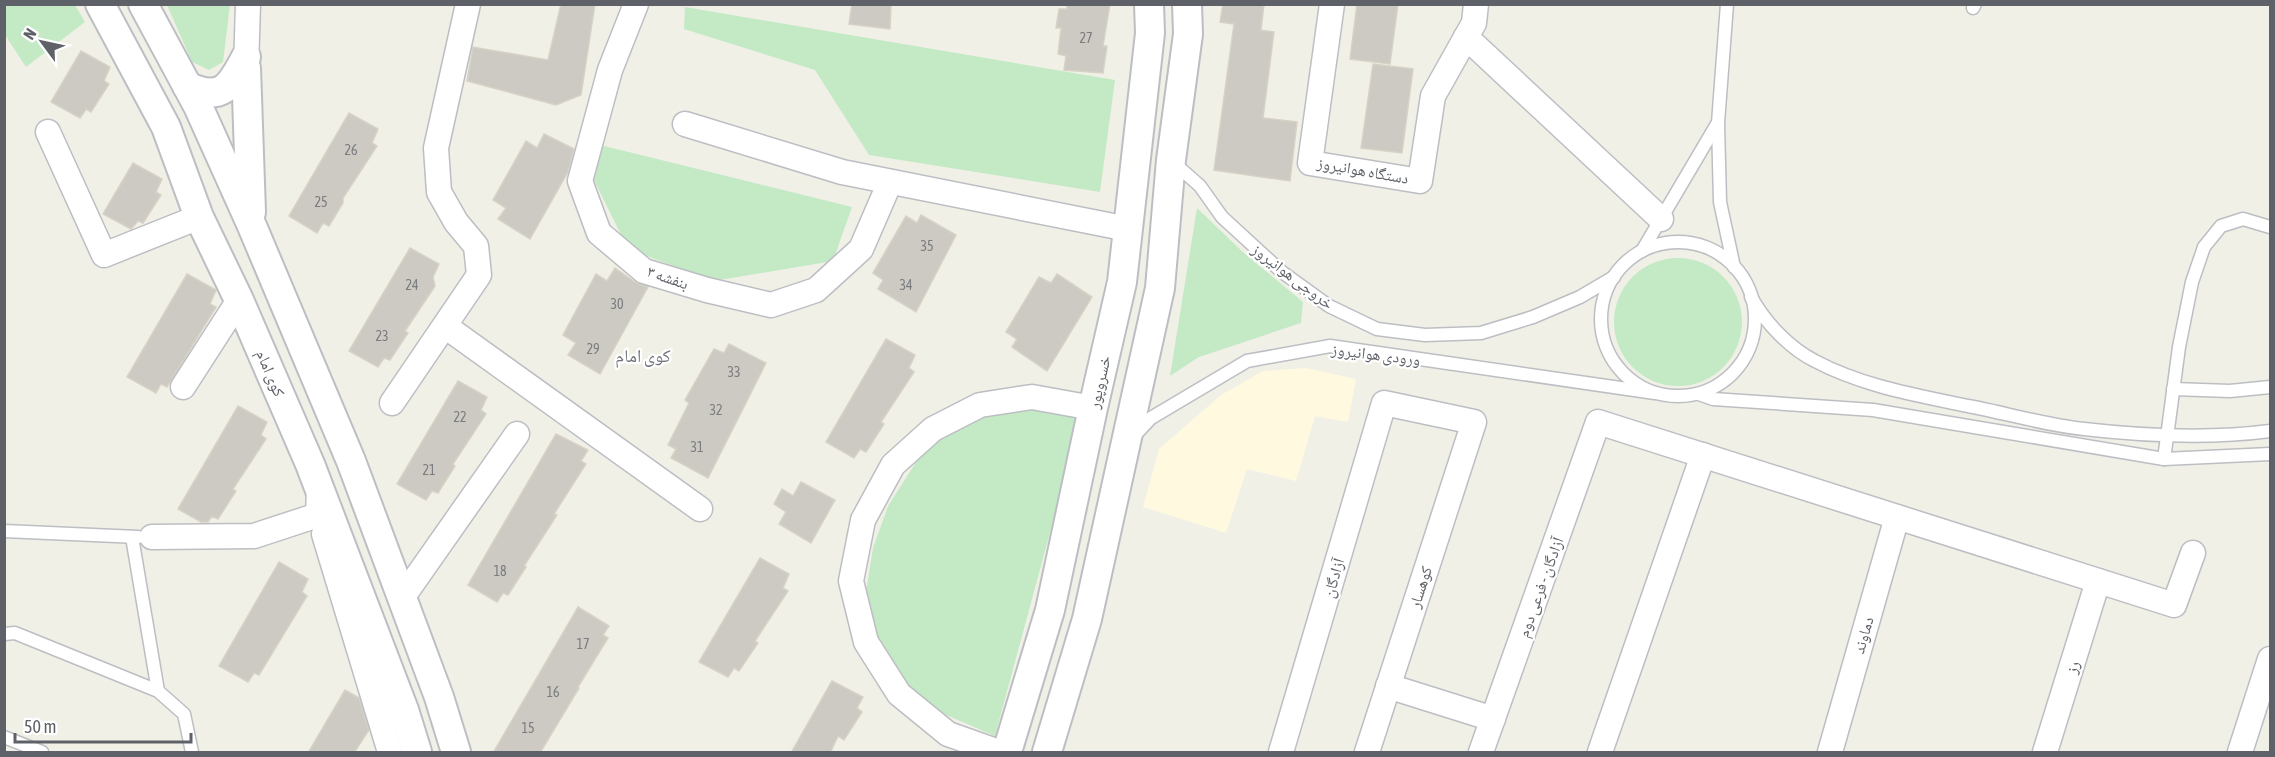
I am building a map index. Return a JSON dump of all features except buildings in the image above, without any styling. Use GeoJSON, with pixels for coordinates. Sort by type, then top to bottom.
{"type":"FeatureCollection","features":[{"type":"Feature","properties":{"kind":"street","name":"کوی امام"},"geometry":{"type":"LineString","coordinates":[[100,4],[166,127],[196,209],[239,300],[404,710],[417,753]]}},
{"type":"Feature","properties":{"kind":"street"},"geometry":{"type":"LineString","coordinates":[[143,4],[198,106],[252,226],[351,461],[439,697],[456,753]]}},
{"type":"Feature","properties":{"kind":"street"},"geometry":{"type":"LineString","coordinates":[[248,4],[246,63],[252,226]]}},
{"type":"Feature","properties":{"kind":"street"},"geometry":{"type":"LineString","coordinates":[[392,403],[479,275],[476,246],[456,222],[439,192],[436,148],[468,4]]}},
{"type":"Feature","properties":{"kind":"street","name":"بنفشه ۳"},"geometry":{"type":"LineString","coordinates":[[636,4],[610,70],[580,181],[599,233],[644,271],[706,290],[771,305],[816,290],[861,249],[890,182]]}},
{"type":"Feature","properties":{"kind":"street","name":"خسروپور"},"geometry":{"type":"LineString","coordinates":[[1007,753],[1050,610],[1092,408],[1122,282],[1150,33],[1149,4]]}},
{"type":"Feature","properties":{"kind":"street"},"geometry":{"type":"LineString","coordinates":[[1047,753],[1087,619],[1160,288],[1171,160],[1188,34],[1187,4]]}},
{"type":"Feature","properties":{"kind":"street","name":"دستگاه هوانیروز"},"geometry":{"type":"LineString","coordinates":[[1332,4],[1310,163],[1420,181],[1433,96],[1474,23],[1476,4]]}},
{"type":"Feature","properties":{"kind":"street"},"geometry":{"type":"LineString","coordinates":[[1466,37],[1661,219]]}},
{"type":"Feature","properties":{"kind":"street"},"geometry":{"type":"LineString","coordinates":[[187,86],[213,94],[236,77],[246,63]]}},
{"type":"Feature","properties":{"kind":"street"},"geometry":{"type":"LineString","coordinates":[[685,124],[842,172],[1128,229]]}},
{"type":"Feature","properties":{"kind":"street"},"geometry":{"type":"LineString","coordinates":[[48,132],[104,255],[196,209],[232,183]]}},
{"type":"Feature","properties":{"kind":"street"},"geometry":{"type":"LineString","coordinates":[[1136,159],[1171,160]]}},
{"type":"Feature","properties":{"kind":"street"},"geometry":{"type":"LineString","coordinates":[[183,387],[239,300]]}},
{"type":"Feature","properties":{"kind":"street"},"geometry":{"type":"LineString","coordinates":[[445,326],[700,509]]}},
{"type":"Feature","properties":{"kind":"street"},"geometry":{"type":"LineString","coordinates":[[999,753],[948,734],[899,694],[866,642],[851,581],[864,520],[893,465],[933,429],[980,405],[1032,397],[1092,408]]}},
{"type":"Feature","properties":{"kind":"street","name":"کوهسار"},"geometry":{"type":"LineString","coordinates":[[1367,753],[1474,422],[1384,403]]}},
{"type":"Feature","properties":{"kind":"street","name":"آزادگان"},"geometry":{"type":"LineString","coordinates":[[1281,753],[1384,403]]}},
{"type":"Feature","properties":{"kind":"street","name":"آزادگان - فرعی دوم"},"geometry":{"type":"LineString","coordinates":[[1481,753],[1598,422],[1703,455]]}},
{"type":"Feature","properties":{"kind":"street"},"geometry":{"type":"LineString","coordinates":[[402,598],[518,434]]}},
{"type":"Feature","properties":{"kind":"street"},"geometry":{"type":"LineString","coordinates":[[1600,753],[1703,455],[2174,605],[2193,553]]}},
{"type":"Feature","properties":{"kind":"street"},"geometry":{"type":"LineString","coordinates":[[297,460],[319,502],[390,753]]}},
{"type":"Feature","properties":{"kind":"street"},"geometry":{"type":"LineString","coordinates":[[142,537],[254,536],[319,502]]}},
{"type":"Feature","properties":{"kind":"street","name":"دماوند"},"geometry":{"type":"LineString","coordinates":[[1830,753],[1897,517]]}},
{"type":"Feature","properties":{"kind":"street","name":"رز"},"geometry":{"type":"LineString","coordinates":[[2045,753],[2098,581]]}},
{"type":"Feature","properties":{"kind":"street"},"geometry":{"type":"LineString","coordinates":[[2241,753],[2271,659]]}},
{"type":"Feature","properties":{"kind":"street"},"geometry":{"type":"LineString","coordinates":[[1028,686],[1065,692]]}},
{"type":"Feature","properties":{"kind":"street"},"geometry":{"type":"LineString","coordinates":[[1388,686],[1493,719]]}},
{"type":"Feature","properties":{"kind":"lane"},"geometry":{"type":"LineString","coordinates":[[1727,4],[1718,123],[1720,202],[1734,267]]}},
{"type":"Feature","properties":{"kind":"lane"},"geometry":{"type":"LineString","coordinates":[[1641,252],[1718,123]]}},
{"type":"Feature","properties":{"kind":"lane","name":"خروجی هوانیروز"},"geometry":{"type":"LineString","coordinates":[[1171,160],[1200,186],[1222,217],[1282,272],[1329,306],[1377,329],[1425,335],[1481,333],[1533,317],[1580,297],[1614,277]]}},
{"type":"Feature","properties":{"kind":"lane"},"geometry":{"type":"LineString","coordinates":[[2164,459],[2186,309],[2204,247],[2221,226],[2243,219],[2271,227]]}},
{"type":"Feature","properties":{"kind":"lane"},"geometry":{"type":"LineString","coordinates":[[1752,297],[1755,314],[1754,332],[1741,364],[1729,377],[1699,394],[1677,397],[1655,393],[1639,386],[1613,362],[1605,346],[1601,328],[1602,310],[1606,293],[1614,277],[1626,263],[1641,252],[1669,243],[1690,244],[1711,250],[1734,267],[1742,276],[1763,316],[1788,342],[1814,361],[1877,386],[2082,429],[2166,435],[2235,436],[2271,431]]}},
{"type":"Feature","properties":{"kind":"lane","name":"ورودی هوانیروز"},"geometry":{"type":"LineString","coordinates":[[1125,447],[1151,418],[1247,361],[1330,346],[1655,393]]}},
{"type":"Feature","properties":{"kind":"lane"},"geometry":{"type":"LineString","coordinates":[[2173,389],[2230,392],[2271,387]]}},
{"type":"Feature","properties":{"kind":"lane"},"geometry":{"type":"LineString","coordinates":[[1699,394],[1713,399],[1873,410],[2164,459],[2271,454]]}},
{"type":"Feature","properties":{"kind":"lane"},"geometry":{"type":"LineString","coordinates":[[4,531],[142,537],[158,691]]}},
{"type":"Feature","properties":{"kind":"lane"},"geometry":{"type":"LineString","coordinates":[[4,634],[15,633],[158,691],[184,714],[192,753]]}},
{"type":"Feature","properties":{"kind":"lane"},"geometry":{"type":"LineString","coordinates":[[4,737],[42,753]]}},
{"type":"Feature","properties":{"kind":"shaded area"},"geometry":{"type":"Polygon","coordinates":[[[1306,368],[1356,379],[1348,422],[1315,416],[1296,481],[1247,469],[1226,533],[1143,507],[1159,449],[1221,395],[1263,371],[1306,368]]]}},
{"type":"Feature","properties":{"kind":"green space"},"geometry":{"type":"Polygon","coordinates":[[[4,5],[75,5],[85,22],[26,67],[5,35],[4,5]]]}},
{"type":"Feature","properties":{"kind":"green space"},"geometry":{"type":"Polygon","coordinates":[[[167,5],[230,5],[223,62],[209,70],[192,62],[167,5]]]}},
{"type":"Feature","properties":{"kind":"green space"},"geometry":{"type":"Polygon","coordinates":[[[685,7],[1115,80],[1100,192],[869,155],[815,70],[684,29],[685,7]]]}},
{"type":"Feature","properties":{"kind":"green space"},"geometry":{"type":"Polygon","coordinates":[[[596,144],[852,207],[833,261],[714,281],[628,249],[594,180],[596,144]]]}},
{"type":"Feature","properties":{"kind":"green space"},"geometry":{"type":"Polygon","coordinates":[[[1197,208],[1244,253],[1303,302],[1301,323],[1199,357],[1170,376],[1197,208]]]}},
{"type":"Feature","properties":{"kind":"green space"},"geometry":{"type":"Polygon","coordinates":[[[1678,258],[1703,263],[1723,277],[1737,297],[1742,322],[1737,347],[1723,367],[1703,381],[1678,386],[1653,381],[1633,367],[1619,347],[1614,322],[1619,297],[1633,277],[1653,263],[1678,258]]]}},
{"type":"Feature","properties":{"kind":"green space"},"geometry":{"type":"Polygon","coordinates":[[[1044,406],[1082,414],[995,736],[944,714],[903,684],[878,639],[865,598],[873,548],[888,506],[918,459],[960,418],[1044,406]]]}},
{"type":"Feature","properties":{"kind":"district","name":"کوی امام"},"geometry":{"type":"Point","coordinates":[643,356]}}]}
